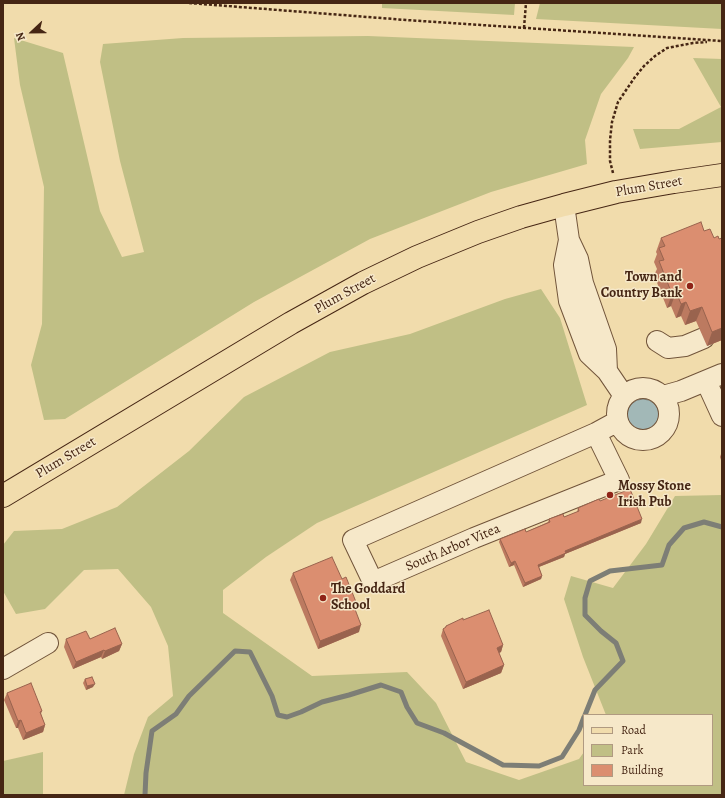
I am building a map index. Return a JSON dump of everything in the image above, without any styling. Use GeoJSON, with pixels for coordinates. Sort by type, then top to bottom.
{"type":"FeatureCollection","features":[{"type":"Feature","properties":{"kind":"main road","name":"Plum Street"},"geometry":{"type":"LineString","coordinates":[[3,496],[291,323],[362,283],[416,257],[478,232],[521,217],[564,205],[616,192],[722,175]]}},
{"type":"Feature","properties":{"kind":"street"},"geometry":{"type":"LineString","coordinates":[[564,205],[569,240],[564,265],[569,301],[589,354],[607,371],[624,396]]}},
{"type":"Feature","properties":{"kind":"street"},"geometry":{"type":"LineString","coordinates":[[657,341],[668,348],[685,346],[704,338]]}},
{"type":"Feature","properties":{"kind":"street"},"geometry":{"type":"LineString","coordinates":[[662,396],[681,391],[714,377],[722,416]]}},
{"type":"Feature","properties":{"kind":"street"},"geometry":{"type":"LineString","coordinates":[[639,388],[648,388],[656,391],[662,396],[670,412],[666,428],[660,435],[653,439],[644,441],[635,440],[628,436],[618,421],[617,412],[619,404],[624,396],[639,388]]}},
{"type":"Feature","properties":{"kind":"street","name":"South Arbor Vitea"},"geometry":{"type":"LineString","coordinates":[[596,433],[619,480],[474,538],[373,582],[353,540],[596,433],[618,421]]}},
{"type":"Feature","properties":{"kind":"street"},"geometry":{"type":"LineString","coordinates":[[3,669],[48,643]]}},
{"type":"Feature","properties":{"kind":"path"},"geometry":{"type":"LineString","coordinates":[[189,3],[721,41]]}},
{"type":"Feature","properties":{"kind":"path"},"geometry":{"type":"LineString","coordinates":[[524,28],[526,3]]}},
{"type":"Feature","properties":{"kind":"path"},"geometry":{"type":"LineString","coordinates":[[616,192],[610,160],[612,122],[618,102],[635,77],[655,56],[667,48],[693,43],[721,41]]}},
{"type":"Feature","properties":{"kind":"green space"},"geometry":{"type":"Polygon","coordinates":[[[382,3],[515,3],[514,15],[382,8],[382,3]]]}},
{"type":"Feature","properties":{"kind":"green space"},"geometry":{"type":"Polygon","coordinates":[[[540,3],[722,3],[722,29],[536,19],[540,3]]]}},
{"type":"Feature","properties":{"kind":"green space"},"geometry":{"type":"Polygon","coordinates":[[[368,36],[634,47],[628,58],[601,94],[585,140],[587,164],[491,192],[370,239],[254,302],[65,419],[44,420],[31,365],[42,324],[44,187],[20,85],[14,38],[63,53],[100,211],[122,257],[144,252],[120,161],[100,62],[103,44],[183,38],[368,36]]]}},
{"type":"Feature","properties":{"kind":"green space"},"geometry":{"type":"Polygon","coordinates":[[[693,58],[722,59],[722,142],[640,149],[633,129],[679,129],[721,107],[693,58]]]}},
{"type":"Feature","properties":{"kind":"green space"},"geometry":{"type":"Polygon","coordinates":[[[541,289],[560,318],[587,405],[317,523],[266,557],[223,590],[223,613],[312,676],[407,672],[436,703],[466,762],[519,780],[579,759],[583,753],[583,786],[713,786],[713,714],[606,714],[583,657],[564,599],[571,576],[613,588],[646,544],[675,496],[722,495],[722,795],[124,795],[134,754],[148,717],[173,696],[168,646],[151,607],[118,569],[84,570],[45,609],[16,614],[3,591],[3,545],[14,531],[62,529],[117,507],[189,451],[244,397],[330,352],[410,334],[505,299],[541,289]]]}},
{"type":"Feature","properties":{"kind":"green space"},"geometry":{"type":"Polygon","coordinates":[[[43,752],[43,795],[3,795],[3,761],[43,752]]]}},
{"type":"Feature","properties":{"kind":"shaded area"},"geometry":{"type":"Polygon","coordinates":[[[643,399],[654,404],[659,415],[654,426],[643,431],[632,426],[627,415],[632,404],[643,399]]]}},
{"type":"Feature","properties":{"kind":"building","name":"Town and Country Bank"},"geometry":{"type":"Polygon","coordinates":[[[701,222],[704,231],[710,229],[714,238],[718,236],[719,239],[722,238],[722,328],[712,332],[702,307],[690,311],[686,302],[681,304],[676,292],[672,294],[659,261],[664,260],[659,248],[665,246],[661,238],[701,222]]]}},
{"type":"Feature","properties":{"kind":"building"},"geometry":{"type":"Polygon","coordinates":[[[630,489],[642,519],[565,551],[566,553],[538,565],[542,576],[525,583],[515,561],[511,563],[500,539],[525,529],[526,532],[550,522],[549,519],[563,514],[564,517],[579,511],[578,508],[599,499],[600,501],[630,489]]]}},
{"type":"Feature","properties":{"kind":"building","name":"The Goddard School"},"geometry":{"type":"Polygon","coordinates":[[[332,557],[342,579],[346,577],[356,602],[353,604],[361,625],[320,641],[293,573],[332,557]]]}},
{"type":"Feature","properties":{"kind":"building"},"geometry":{"type":"Polygon","coordinates":[[[489,610],[503,645],[497,648],[504,665],[466,682],[443,629],[463,618],[463,620],[489,610]]]}},
{"type":"Feature","properties":{"kind":"building"},"geometry":{"type":"Polygon","coordinates":[[[115,628],[122,644],[76,662],[66,639],[86,631],[90,639],[115,628]]]}},
{"type":"Feature","properties":{"kind":"building"},"geometry":{"type":"Polygon","coordinates":[[[92,677],[95,684],[87,686],[85,679],[92,677]]]}},
{"type":"Feature","properties":{"kind":"building"},"geometry":{"type":"Polygon","coordinates":[[[31,683],[42,711],[40,712],[45,725],[26,733],[21,720],[18,721],[7,693],[31,683]]]}},
{"type":"Feature","properties":{"kind":"waterway"},"geometry":{"type":"LineString","coordinates":[[585,714],[595,690],[623,661],[616,643],[585,615],[585,598],[590,581],[610,571],[662,565],[669,545],[684,528],[704,522],[722,527]]}},
{"type":"Feature","properties":{"kind":"waterway"},"geometry":{"type":"LineString","coordinates":[[145,795],[146,773],[152,731],[176,714],[189,696],[235,651],[250,652],[272,696],[278,715],[287,717],[322,702],[381,685],[401,692],[407,707],[417,723],[444,733],[503,765],[539,766],[562,757],[579,730],[583,720]]}},
{"type":"Feature","properties":{"kind":"place","name":"Town and Country Bank"},"geometry":{"type":"Point","coordinates":[690,286]}},
{"type":"Feature","properties":{"kind":"place","name":"Mossy Stone Irish Pub"},"geometry":{"type":"Point","coordinates":[610,495]}},
{"type":"Feature","properties":{"kind":"place","name":"The Goddard School"},"geometry":{"type":"Point","coordinates":[323,598]}}]}
